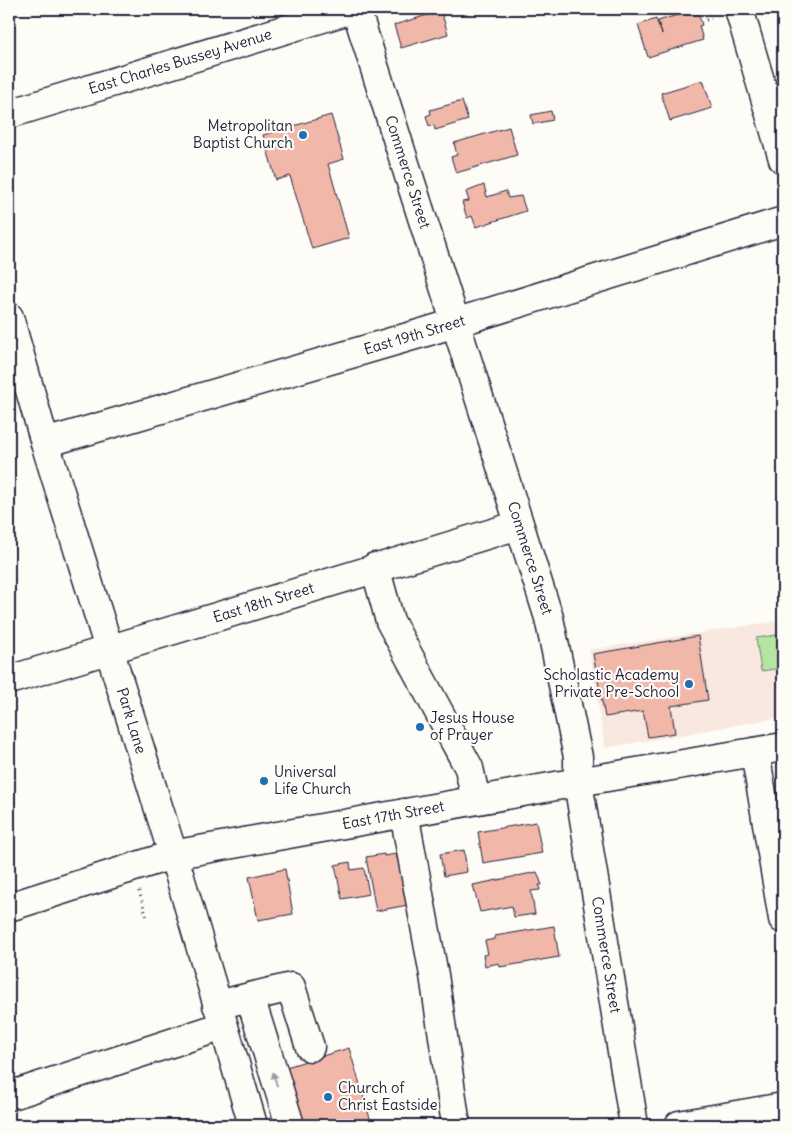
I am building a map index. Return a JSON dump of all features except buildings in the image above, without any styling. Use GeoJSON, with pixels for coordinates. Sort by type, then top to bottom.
{"type":"FeatureCollection","features":[{"type":"Feature","properties":{"kind":"street","name":"East Charles Bussey Avenue"},"geometry":{"type":"LineString","coordinates":[[9,114],[352,9]]}},
{"type":"Feature","properties":{"kind":"street","name":"Commerce Street"},"geometry":{"type":"LineString","coordinates":[[356,9],[549,618],[578,757],[578,782],[634,1125]]}},
{"type":"Feature","properties":{"kind":"street"},"geometry":{"type":"LineString","coordinates":[[739,9],[783,159]]}},
{"type":"Feature","properties":{"kind":"street","name":"East 19th Street"},"geometry":{"type":"LineString","coordinates":[[45,442],[456,322],[783,221]]}},
{"type":"Feature","properties":{"kind":"street","name":"Park Lane"},"geometry":{"type":"LineString","coordinates":[[9,317],[45,442],[110,650],[253,1125]]}},
{"type":"Feature","properties":{"kind":"street","name":"East 18th Street"},"geometry":{"type":"LineString","coordinates":[[9,680],[375,567],[519,525]]}},
{"type":"Feature","properties":{"kind":"street"},"geometry":{"type":"LineString","coordinates":[[375,567],[390,621],[469,768],[476,800]]}},
{"type":"Feature","properties":{"kind":"street","name":"East 17th Street"},"geometry":{"type":"LineString","coordinates":[[9,907],[172,855],[404,812],[783,747]]}},
{"type":"Feature","properties":{"kind":"street"},"geometry":{"type":"LineString","coordinates":[[755,752],[783,919]]}},
{"type":"Feature","properties":{"kind":"street"},"geometry":{"type":"LineString","coordinates":[[404,812],[434,975],[456,1125]]}},
{"type":"Feature","properties":{"kind":"street"},"geometry":{"type":"LineString","coordinates":[[9,1096],[220,1016],[250,997],[291,987],[310,1047]]}},
{"type":"Feature","properties":{"kind":"street"},"geometry":{"type":"LineString","coordinates":[[250,997],[290,1125]]}},
{"type":"Feature","properties":{"kind":"street"},"geometry":{"type":"LineString","coordinates":[[679,1125],[783,1107]]}},
{"type":"Feature","properties":{"kind":"path"},"geometry":{"type":"LineString","coordinates":[[706,20],[711,18]]}},
{"type":"Feature","properties":{"kind":"path"},"geometry":{"type":"LineString","coordinates":[[137,883],[147,918]]}},
{"type":"Feature","properties":{"kind":"shaded area","name":"Scholastic Academy Private Pre-School"},"geometry":{"type":"Polygon","coordinates":[[[783,620],[783,717],[605,748],[589,650],[783,620]]]}},
{"type":"Feature","properties":{"kind":"green space"},"geometry":{"type":"Polygon","coordinates":[[[783,634],[783,668],[761,671],[756,638],[783,634]]]}},
{"type":"Feature","properties":{"kind":"place","name":"Metropolitan Baptist Church"},"geometry":{"type":"Point","coordinates":[303,135]}},
{"type":"Feature","properties":{"kind":"place","name":"Scholastic Academy Private Pre-School"},"geometry":{"type":"Point","coordinates":[689,684]}},
{"type":"Feature","properties":{"kind":"place","name":"Jesus House of Prayer"},"geometry":{"type":"Point","coordinates":[420,727]}},
{"type":"Feature","properties":{"kind":"place","name":"Universal Life Church"},"geometry":{"type":"Point","coordinates":[264,781]}},
{"type":"Feature","properties":{"kind":"place","name":"Church of Christ Eastside"},"geometry":{"type":"Point","coordinates":[328,1097]}}]}
